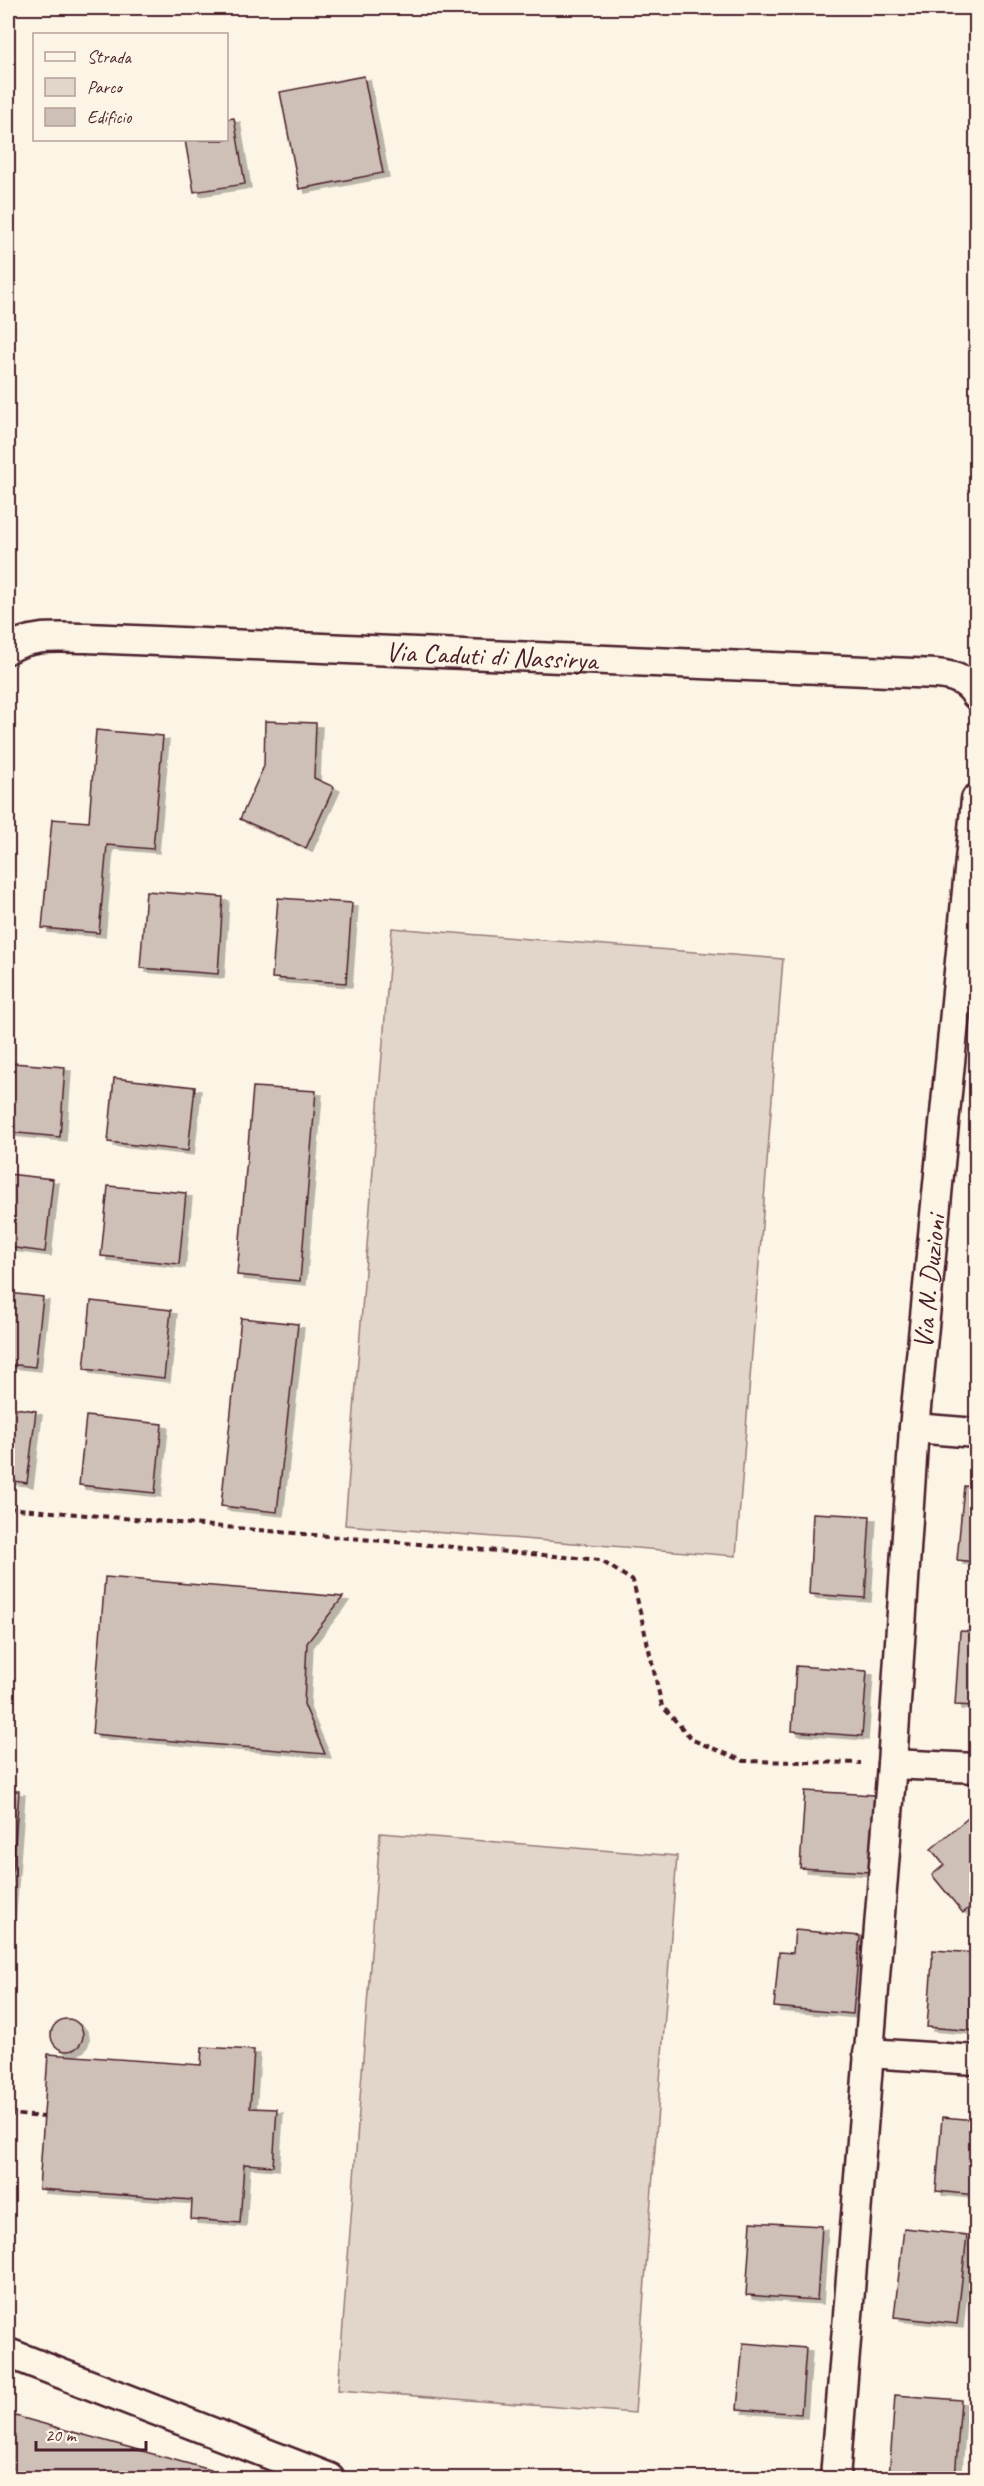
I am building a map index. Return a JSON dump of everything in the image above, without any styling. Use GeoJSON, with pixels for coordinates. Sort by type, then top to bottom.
{"type":"FeatureCollection","features":[{"type":"Feature","properties":{"kind":"street","name":"Via Caduti di Nassirya"},"geometry":{"type":"LineString","coordinates":[[8,649],[24,640],[75,638],[866,670],[945,674],[957,677],[975,693]]}},
{"type":"Feature","properties":{"kind":"street","name":"Via N. Duzioni"},"geometry":{"type":"LineString","coordinates":[[835,2478],[892,1764],[914,1428],[976,799]]}},
{"type":"Feature","properties":{"kind":"street"},"geometry":{"type":"LineString","coordinates":[[914,1428],[976,1433]]}},
{"type":"Feature","properties":{"kind":"street"},"geometry":{"type":"LineString","coordinates":[[892,1764],[976,1768]]}},
{"type":"Feature","properties":{"kind":"street"},"geometry":{"type":"LineString","coordinates":[[868,2053],[976,2060]]}},
{"type":"Feature","properties":{"kind":"street"},"geometry":{"type":"LineString","coordinates":[[8,2354],[330,2478]]}},
{"type":"Feature","properties":{"kind":"path"},"geometry":{"type":"LineString","coordinates":[[8,1508],[600,1560],[633,1581],[662,1706],[693,1740],[744,1761],[892,1764]]}},
{"type":"Feature","properties":{"kind":"path"},"geometry":{"type":"LineString","coordinates":[[8,2114],[44,2117]]}},
{"type":"Feature","properties":{"kind":"green space"},"geometry":{"type":"Polygon","coordinates":[[[392,928],[783,959],[736,1556],[345,1525],[392,928]]]}},
{"type":"Feature","properties":{"kind":"green space"},"geometry":{"type":"Polygon","coordinates":[[[380,1833],[677,1856],[635,2413],[338,2390],[380,1833]]]}},
{"type":"Feature","properties":{"kind":"building"},"geometry":{"type":"Polygon","coordinates":[[[364,76],[383,173],[299,189],[280,92],[364,76]]]}},
{"type":"Feature","properties":{"kind":"building"},"geometry":{"type":"Polygon","coordinates":[[[234,118],[245,184],[194,192],[185,141],[228,141],[228,119],[234,118]]]}},
{"type":"Feature","properties":{"kind":"building"},"geometry":{"type":"Polygon","coordinates":[[[265,721],[316,723],[314,778],[334,787],[306,848],[240,819],[264,766],[265,721]]]}},
{"type":"Feature","properties":{"kind":"building"},"geometry":{"type":"Polygon","coordinates":[[[96,730],[163,736],[153,849],[107,845],[99,933],[42,928],[52,819],[89,822],[96,730]]]}},
{"type":"Feature","properties":{"kind":"building"},"geometry":{"type":"Polygon","coordinates":[[[146,891],[223,897],[218,974],[140,968],[146,891]]]}},
{"type":"Feature","properties":{"kind":"building"},"geometry":{"type":"Polygon","coordinates":[[[278,898],[352,903],[346,983],[272,978],[278,898]]]}},
{"type":"Feature","properties":{"kind":"building"},"geometry":{"type":"Polygon","coordinates":[[[12,1063],[65,1067],[60,1137],[8,1132],[12,1063]]]}},
{"type":"Feature","properties":{"kind":"building"},"geometry":{"type":"Polygon","coordinates":[[[114,1078],[195,1087],[188,1151],[108,1142],[114,1078]]]}},
{"type":"Feature","properties":{"kind":"building"},"geometry":{"type":"Polygon","coordinates":[[[253,1087],[316,1091],[300,1281],[237,1275],[253,1087]]]}},
{"type":"Feature","properties":{"kind":"building"},"geometry":{"type":"Polygon","coordinates":[[[8,1174],[53,1179],[45,1252],[8,1247],[8,1174]]]}},
{"type":"Feature","properties":{"kind":"building"},"geometry":{"type":"Polygon","coordinates":[[[108,1186],[186,1193],[179,1264],[101,1256],[108,1186]]]}},
{"type":"Feature","properties":{"kind":"building"},"geometry":{"type":"Polygon","coordinates":[[[8,1293],[43,1297],[35,1367],[8,1364],[8,1293]]]}},
{"type":"Feature","properties":{"kind":"building"},"geometry":{"type":"Polygon","coordinates":[[[91,1301],[171,1310],[164,1378],[84,1369],[91,1301]]]}},
{"type":"Feature","properties":{"kind":"building"},"geometry":{"type":"Polygon","coordinates":[[[241,1318],[298,1324],[277,1512],[221,1506],[241,1318]]]}},
{"type":"Feature","properties":{"kind":"building"},"geometry":{"type":"Polygon","coordinates":[[[8,1407],[36,1411],[27,1483],[8,1480],[8,1407]]]}},
{"type":"Feature","properties":{"kind":"building"},"geometry":{"type":"Polygon","coordinates":[[[86,1416],[162,1424],[155,1493],[79,1485],[86,1416]]]}},
{"type":"Feature","properties":{"kind":"building"},"geometry":{"type":"Polygon","coordinates":[[[964,1486],[976,1487],[976,1562],[957,1560],[964,1486]]]}},
{"type":"Feature","properties":{"kind":"building"},"geometry":{"type":"Polygon","coordinates":[[[813,1513],[870,1516],[865,1598],[809,1594],[813,1513]]]}},
{"type":"Feature","properties":{"kind":"building"},"geometry":{"type":"Polygon","coordinates":[[[105,1577],[343,1597],[307,1643],[304,1704],[325,1754],[92,1734],[105,1577]]]}},
{"type":"Feature","properties":{"kind":"building"},"geometry":{"type":"Polygon","coordinates":[[[960,1631],[976,1632],[976,1706],[955,1705],[960,1631]]]}},
{"type":"Feature","properties":{"kind":"building"},"geometry":{"type":"Polygon","coordinates":[[[796,1666],[867,1671],[862,1736],[792,1731],[796,1666]]]}},
{"type":"Feature","properties":{"kind":"building"},"geometry":{"type":"Polygon","coordinates":[[[8,1791],[19,1791],[8,1932],[8,1791]]]}},
{"type":"Feature","properties":{"kind":"building"},"geometry":{"type":"Polygon","coordinates":[[[805,1791],[874,1795],[869,1872],[800,1868],[805,1791]]]}},
{"type":"Feature","properties":{"kind":"building"},"geometry":{"type":"Polygon","coordinates":[[[974,1813],[976,1816],[976,1902],[963,1913],[932,1875],[944,1865],[931,1849],[974,1813]]]}},
{"type":"Feature","properties":{"kind":"building"},"geometry":{"type":"Polygon","coordinates":[[[795,1930],[860,1936],[853,2014],[774,2007],[779,1952],[793,1953],[795,1930]]]}},
{"type":"Feature","properties":{"kind":"building"},"geometry":{"type":"Polygon","coordinates":[[[933,1950],[976,1953],[976,2031],[927,2027],[933,1950]]]}},
{"type":"Feature","properties":{"kind":"building"},"geometry":{"type":"Polygon","coordinates":[[[67,2019],[78,2024],[83,2035],[78,2046],[67,2051],[56,2046],[51,2035],[56,2024],[67,2019]]]}},
{"type":"Feature","properties":{"kind":"building"},"geometry":{"type":"Polygon","coordinates":[[[202,2047],[254,2050],[250,2108],[277,2109],[273,2166],[244,2164],[240,2223],[191,2219],[192,2200],[39,2189],[48,2054],[201,2065],[202,2047]]]}},
{"type":"Feature","properties":{"kind":"building"},"geometry":{"type":"Polygon","coordinates":[[[942,2117],[976,2120],[976,2195],[936,2191],[942,2117]]]}},
{"type":"Feature","properties":{"kind":"building"},"geometry":{"type":"Polygon","coordinates":[[[751,2222],[822,2226],[817,2300],[746,2295],[751,2222]]]}},
{"type":"Feature","properties":{"kind":"building"},"geometry":{"type":"Polygon","coordinates":[[[904,2228],[967,2235],[957,2324],[894,2317],[904,2228]]]}},
{"type":"Feature","properties":{"kind":"building"},"geometry":{"type":"Polygon","coordinates":[[[743,2343],[806,2348],[801,2414],[737,2409],[743,2343]]]}},
{"type":"Feature","properties":{"kind":"building"},"geometry":{"type":"Polygon","coordinates":[[[895,2395],[961,2400],[955,2478],[889,2478],[895,2395]]]}},
{"type":"Feature","properties":{"kind":"building"},"geometry":{"type":"Polygon","coordinates":[[[8,2414],[211,2470],[208,2478],[8,2478],[8,2414]]]}}]}
